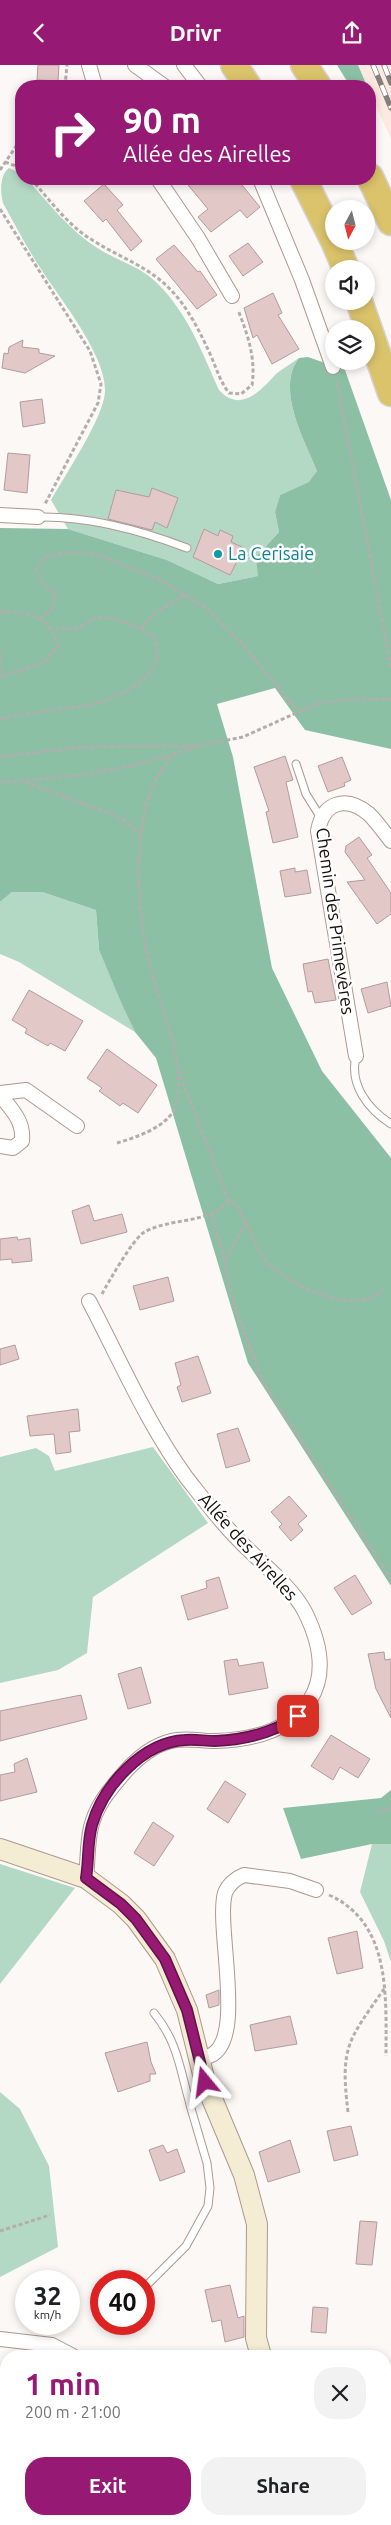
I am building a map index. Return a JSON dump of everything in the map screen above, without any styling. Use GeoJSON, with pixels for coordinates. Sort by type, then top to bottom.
{"type":"FeatureCollection","features":[{"type":"Feature","properties":{"kind":"highway"},"geometry":{"type":"LineString","coordinates":[[234,65],[244,80]]}},
{"type":"Feature","properties":{"kind":"highway"},"geometry":{"type":"LineString","coordinates":[[304,65],[314,80]]}},
{"type":"Feature","properties":{"kind":"highway"},"geometry":{"type":"LineString","coordinates":[[306,185],[325,223]]}},
{"type":"Feature","properties":{"kind":"highway"},"geometry":{"type":"LineString","coordinates":[[374,185],[391,222]]}},
{"type":"Feature","properties":{"kind":"highway"},"geometry":{"type":"LineString","coordinates":[[362,310],[391,393]]}},
{"type":"Feature","properties":{"kind":"street"},"geometry":{"type":"LineString","coordinates":[[89,65],[94,80]]}},
{"type":"Feature","properties":{"kind":"street"},"geometry":{"type":"LineString","coordinates":[[135,65],[156,80]]}},
{"type":"Feature","properties":{"kind":"street"},"geometry":{"type":"LineString","coordinates":[[184,65],[195,80]]}},
{"type":"Feature","properties":{"kind":"street"},"geometry":{"type":"LineString","coordinates":[[162,185],[198,239],[232,296]]}},
{"type":"Feature","properties":{"kind":"street"},"geometry":{"type":"LineString","coordinates":[[262,185],[302,280],[325,345]]}},
{"type":"Feature","properties":{"kind":"street"},"geometry":{"type":"LineString","coordinates":[[0,515],[38,517]]}},
{"type":"Feature","properties":{"kind":"street","name":"Chemin des Primevères"},"geometry":{"type":"LineString","coordinates":[[356,1056],[318,831],[320,818],[326,809],[334,805],[357,806],[370,815],[391,841]]}},
{"type":"Feature","properties":{"kind":"street"},"geometry":{"type":"LineString","coordinates":[[0,1147],[13,1148],[22,1141],[23,1130],[18,1119],[0,1094],[17,1089],[26,1090],[77,1125]]}},
{"type":"Feature","properties":{"kind":"street","name":"Allée des Airelles"},"geometry":{"type":"LineString","coordinates":[[86,1878],[92,1826],[100,1803],[125,1772],[141,1757],[156,1746],[171,1741],[237,1739],[284,1726],[298,1716],[309,1701],[318,1686],[320,1670],[318,1650],[304,1611],[293,1595],[231,1532],[186,1476],[145,1411],[91,1306]]}},
{"type":"Feature","properties":{"kind":"street"},"geometry":{"type":"LineString","coordinates":[[0,1849],[86,1878],[121,1904],[136,1919],[165,1959],[187,2010],[205,2082],[244,2175],[258,2224],[256,2338],[259,2350]]}},
{"type":"Feature","properties":{"kind":"street"},"geometry":{"type":"LineString","coordinates":[[197,2051],[206,2057],[214,2055],[220,2050],[228,2027],[223,1912],[225,1892],[228,1887],[238,1877],[244,1875],[290,1881],[316,1890]]}},
{"type":"Feature","properties":{"kind":"street"},"geometry":{"type":"LineString","coordinates":[[0,2339],[52,2345],[61,2350]]}},
{"type":"Feature","properties":{"kind":"lane"},"geometry":{"type":"LineString","coordinates":[[38,517],[76,519],[99,523],[151,535],[187,548]]}},
{"type":"Feature","properties":{"kind":"lane"},"geometry":{"type":"LineString","coordinates":[[296,764],[306,794],[320,818]]}},
{"type":"Feature","properties":{"kind":"lane"},"geometry":{"type":"LineString","coordinates":[[356,1056],[354,1075],[359,1089],[368,1105],[391,1124]]}},
{"type":"Feature","properties":{"kind":"lane"},"geometry":{"type":"LineString","coordinates":[[154,2013],[166,2027],[175,2044],[207,2163],[210,2188],[208,2206],[186,2245],[155,2277]]}},
{"type":"Feature","properties":{"kind":"lane"},"geometry":{"type":"LineString","coordinates":[[190,2105],[194,2094],[205,2082]]}},
{"type":"Feature","properties":{"kind":"path"},"geometry":{"type":"LineString","coordinates":[[65,80],[67,65]]}},
{"type":"Feature","properties":{"kind":"path"},"geometry":{"type":"LineString","coordinates":[[0,170],[15,148]]}},
{"type":"Feature","properties":{"kind":"path"},"geometry":{"type":"LineString","coordinates":[[5,162],[15,166]]}},
{"type":"Feature","properties":{"kind":"path"},"geometry":{"type":"LineString","coordinates":[[36,185],[66,218],[88,238],[152,272],[171,290],[189,314],[203,339],[220,381],[229,393],[241,394],[252,385],[253,355],[245,327],[232,296]]}},
{"type":"Feature","properties":{"kind":"path"},"geometry":{"type":"LineString","coordinates":[[0,209],[90,351],[101,384],[98,403],[38,517]]}},
{"type":"Feature","properties":{"kind":"path"},"geometry":{"type":"LineString","coordinates":[[334,370],[347,427],[391,667]]}},
{"type":"Feature","properties":{"kind":"path"},"geometry":{"type":"LineString","coordinates":[[41,619],[51,610],[56,596],[42,582],[36,570],[45,557],[69,552],[97,554],[162,581],[204,607],[242,644],[299,711]]}},
{"type":"Feature","properties":{"kind":"path"},"geometry":{"type":"LineString","coordinates":[[141,629],[155,613],[185,595]]}},
{"type":"Feature","properties":{"kind":"path"},"geometry":{"type":"LineString","coordinates":[[0,612],[27,614],[41,619],[53,630],[58,647],[43,663],[0,676],[0,654]]}},
{"type":"Feature","properties":{"kind":"path"},"geometry":{"type":"LineString","coordinates":[[0,718],[89,705],[126,692],[148,677],[156,661],[159,646],[153,636],[141,629],[111,618],[92,619],[84,626],[72,629],[59,628],[53,630]]}},
{"type":"Feature","properties":{"kind":"path"},"geometry":{"type":"LineString","coordinates":[[0,782],[70,778],[172,755],[196,746],[243,737],[316,704],[347,699],[391,699]]}},
{"type":"Feature","properties":{"kind":"path"},"geometry":{"type":"LineString","coordinates":[[0,757],[80,747],[196,746]]}},
{"type":"Feature","properties":{"kind":"path"},"geometry":{"type":"LineString","coordinates":[[172,755],[152,787],[142,821],[140,873],[142,929],[150,968],[168,1026],[178,1070],[229,1201],[236,1205],[264,1259],[272,1267],[316,1293],[349,1301],[362,1301],[383,1290]]}},
{"type":"Feature","properties":{"kind":"path"},"geometry":{"type":"LineString","coordinates":[[22,781],[121,818],[142,835]]}},
{"type":"Feature","properties":{"kind":"path"},"geometry":{"type":"LineString","coordinates":[[117,1143],[140,1137],[167,1119],[177,1103],[178,1070]]}},
{"type":"Feature","properties":{"kind":"path"},"geometry":{"type":"LineString","coordinates":[[91,1306],[141,1235],[152,1229],[219,1210],[229,1201]]}},
{"type":"Feature","properties":{"kind":"path"},"geometry":{"type":"LineString","coordinates":[[211,1213],[236,1309],[262,1380],[391,1579]]}},
{"type":"Feature","properties":{"kind":"path"},"geometry":{"type":"LineString","coordinates":[[225,1261],[246,1223]]}},
{"type":"Feature","properties":{"kind":"path"},"geometry":{"type":"LineString","coordinates":[[377,1812],[391,1808]]}},
{"type":"Feature","properties":{"kind":"path"},"geometry":{"type":"LineString","coordinates":[[316,1890],[344,1901],[355,1909],[375,1933],[381,1951],[385,1987],[386,2055]]}},
{"type":"Feature","properties":{"kind":"path"},"geometry":{"type":"LineString","coordinates":[[348,2112],[344,2073],[350,2040],[385,1987]]}},
{"type":"Feature","properties":{"kind":"path"},"geometry":{"type":"LineString","coordinates":[[0,2231],[50,2215]]}},
{"type":"Feature","properties":{"kind":"shaded area"},"geometry":{"type":"Polygon","coordinates":[[[358,65],[391,65],[391,138],[376,107],[376,80],[364,80],[358,65]]]}},
{"type":"Feature","properties":{"kind":"green space"},"geometry":{"type":"Polygon","coordinates":[[[337,65],[358,65],[364,80],[346,80],[337,65]]]}},
{"type":"Feature","properties":{"kind":"green space"},"geometry":{"type":"Polygon","coordinates":[[[9,168],[15,170],[15,185],[32,185],[61,217],[89,242],[145,273],[158,284],[169,296],[186,321],[219,390],[227,397],[243,400],[250,397],[264,387],[279,372],[299,358],[292,371],[291,399],[294,415],[317,471],[310,482],[280,495],[275,512],[279,532],[256,557],[259,576],[218,584],[167,560],[68,529],[51,500],[98,416],[105,392],[104,378],[91,345],[36,261],[3,203],[1,194],[6,171],[9,168]]]}},
{"type":"Feature","properties":{"kind":"green space"},"geometry":{"type":"Polygon","coordinates":[[[308,357],[325,363],[325,370],[345,370],[391,500],[391,749],[305,730],[275,688],[217,704],[233,757],[272,968],[322,1071],[391,1158],[391,1586],[248,1363],[156,1058],[135,1032],[99,950],[96,910],[42,892],[12,892],[0,902],[0,528],[68,529],[167,560],[218,584],[258,576],[256,557],[279,532],[275,512],[280,495],[309,482],[317,471],[294,415],[291,399],[292,371],[299,358],[308,357]]]}},
{"type":"Feature","properties":{"kind":"green space"},"geometry":{"type":"Polygon","coordinates":[[[12,892],[42,892],[96,910],[99,950],[135,1032],[19,962],[0,954],[0,902],[12,892]]]}},
{"type":"Feature","properties":{"kind":"green space"},"geometry":{"type":"Polygon","coordinates":[[[153,1447],[208,1523],[93,1597],[87,1653],[58,1670],[0,1683],[0,1457],[36,1448],[49,1456],[55,1471],[153,1447]]]}},
{"type":"Feature","properties":{"kind":"green space"},"geometry":{"type":"Polygon","coordinates":[[[391,1790],[391,1844],[372,1844],[301,1859],[283,1808],[381,1798],[391,1790]]]}},
{"type":"Feature","properties":{"kind":"green space"},"geometry":{"type":"Polygon","coordinates":[[[372,1844],[391,1844],[391,1962],[384,1941],[360,1892],[372,1844]]]}},
{"type":"Feature","properties":{"kind":"green space"},"geometry":{"type":"Polygon","coordinates":[[[0,1864],[75,1888],[0,1984],[0,1864]]]}},
{"type":"Feature","properties":{"kind":"green space"},"geometry":{"type":"Polygon","coordinates":[[[0,2092],[20,2109],[49,2166],[58,2247],[0,2277],[0,2092]]]}},
{"type":"Feature","properties":{"kind":"building"},"geometry":{"type":"Polygon","coordinates":[[[38,65],[59,65],[58,80],[37,80],[38,65]]]}},
{"type":"Feature","properties":{"kind":"building"},"geometry":{"type":"Polygon","coordinates":[[[105,185],[123,205],[117,210],[142,241],[131,251],[106,219],[103,222],[84,201],[105,185]]]}},
{"type":"Feature","properties":{"kind":"building"},"geometry":{"type":"Polygon","coordinates":[[[188,185],[242,185],[260,207],[247,218],[240,210],[211,232],[198,217],[208,209],[188,185]]]}},
{"type":"Feature","properties":{"kind":"building"},"geometry":{"type":"Polygon","coordinates":[[[248,243],[263,262],[243,276],[229,256],[248,243]]]}},
{"type":"Feature","properties":{"kind":"building"},"geometry":{"type":"Polygon","coordinates":[[[174,245],[198,272],[200,271],[217,295],[197,309],[156,259],[174,245]]]}},
{"type":"Feature","properties":{"kind":"building"},"geometry":{"type":"Polygon","coordinates":[[[273,293],[282,313],[278,315],[299,349],[272,364],[257,335],[253,338],[244,308],[273,293]]]}},
{"type":"Feature","properties":{"kind":"building"},"geometry":{"type":"Polygon","coordinates":[[[23,340],[22,347],[39,349],[39,353],[55,356],[25,373],[2,368],[4,353],[8,354],[9,347],[23,340]]]}},
{"type":"Feature","properties":{"kind":"building"},"geometry":{"type":"Polygon","coordinates":[[[42,399],[45,423],[23,427],[20,402],[42,399]]]}},
{"type":"Feature","properties":{"kind":"building"},"geometry":{"type":"Polygon","coordinates":[[[8,453],[30,455],[27,493],[4,490],[8,453]]]}},
{"type":"Feature","properties":{"kind":"building"},"geometry":{"type":"Polygon","coordinates":[[[152,488],[178,498],[167,528],[155,522],[152,530],[108,519],[116,490],[149,497],[152,488]]]}},
{"type":"Feature","properties":{"kind":"building","name":"La Cerisaie"},"geometry":{"type":"Polygon","coordinates":[[[204,529],[218,536],[220,530],[233,536],[231,542],[244,548],[230,575],[193,557],[204,529]]]}},
{"type":"Feature","properties":{"kind":"building"},"geometry":{"type":"Polygon","coordinates":[[[285,756],[293,780],[286,782],[298,837],[273,843],[266,812],[269,811],[254,767],[285,756]]]}},
{"type":"Feature","properties":{"kind":"building"},"geometry":{"type":"Polygon","coordinates":[[[342,757],[351,780],[344,783],[345,786],[328,792],[318,766],[342,757]]]}},
{"type":"Feature","properties":{"kind":"building"},"geometry":{"type":"Polygon","coordinates":[[[359,837],[372,855],[367,858],[391,893],[391,914],[377,924],[347,882],[365,880],[345,852],[346,846],[359,837]]]}},
{"type":"Feature","properties":{"kind":"building"},"geometry":{"type":"Polygon","coordinates":[[[295,868],[295,872],[307,870],[311,893],[285,897],[280,871],[295,868]]]}},
{"type":"Feature","properties":{"kind":"building"},"geometry":{"type":"Polygon","coordinates":[[[328,959],[336,1000],[315,1003],[312,991],[308,992],[303,964],[328,959]]]}},
{"type":"Feature","properties":{"kind":"building"},"geometry":{"type":"Polygon","coordinates":[[[387,982],[391,1006],[368,1013],[361,989],[387,982]]]}},
{"type":"Feature","properties":{"kind":"building"},"geometry":{"type":"Polygon","coordinates":[[[29,990],[83,1021],[65,1051],[50,1043],[48,1046],[25,1033],[27,1029],[12,1020],[29,990]]]}},
{"type":"Feature","properties":{"kind":"building"},"geometry":{"type":"Polygon","coordinates":[[[107,1049],[157,1085],[138,1113],[123,1103],[120,1106],[99,1091],[102,1088],[87,1078],[107,1049]]]}},
{"type":"Feature","properties":{"kind":"building"},"geometry":{"type":"Polygon","coordinates":[[[89,1205],[94,1221],[122,1214],[127,1232],[81,1244],[72,1211],[89,1205]]]}},
{"type":"Feature","properties":{"kind":"building"},"geometry":{"type":"Polygon","coordinates":[[[17,1237],[18,1240],[30,1238],[32,1261],[12,1263],[12,1259],[0,1260],[0,1239],[17,1237]]]}},
{"type":"Feature","properties":{"kind":"building"},"geometry":{"type":"Polygon","coordinates":[[[168,1277],[174,1301],[140,1310],[133,1286],[168,1277]]]}},
{"type":"Feature","properties":{"kind":"building"},"geometry":{"type":"Polygon","coordinates":[[[15,1345],[19,1359],[0,1365],[0,1349],[15,1345]]]}},
{"type":"Feature","properties":{"kind":"building"},"geometry":{"type":"Polygon","coordinates":[[[198,1356],[211,1393],[182,1402],[177,1387],[181,1385],[175,1363],[198,1356]]]}},
{"type":"Feature","properties":{"kind":"building"},"geometry":{"type":"Polygon","coordinates":[[[78,1409],[80,1431],[69,1432],[71,1452],[56,1454],[54,1434],[30,1436],[27,1416],[78,1409]]]}},
{"type":"Feature","properties":{"kind":"building"},"geometry":{"type":"Polygon","coordinates":[[[238,1428],[250,1461],[226,1468],[217,1434],[238,1428]]]}},
{"type":"Feature","properties":{"kind":"building"},"geometry":{"type":"Polygon","coordinates":[[[289,1496],[307,1516],[298,1524],[303,1530],[291,1541],[279,1527],[282,1524],[271,1512],[289,1496]]]}},
{"type":"Feature","properties":{"kind":"building"},"geometry":{"type":"Polygon","coordinates":[[[355,1575],[372,1603],[352,1615],[334,1588],[355,1575]]]}},
{"type":"Feature","properties":{"kind":"building"},"geometry":{"type":"Polygon","coordinates":[[[219,1577],[228,1608],[188,1620],[181,1596],[207,1588],[206,1581],[219,1577]]]}},
{"type":"Feature","properties":{"kind":"building"},"geometry":{"type":"Polygon","coordinates":[[[384,1652],[385,1660],[391,1659],[391,1718],[376,1689],[368,1654],[384,1652]]]}},
{"type":"Feature","properties":{"kind":"building"},"geometry":{"type":"Polygon","coordinates":[[[237,1659],[239,1666],[263,1662],[268,1688],[229,1695],[224,1661],[237,1659]]]}},
{"type":"Feature","properties":{"kind":"building"},"geometry":{"type":"Polygon","coordinates":[[[141,1667],[151,1703],[128,1709],[118,1674],[141,1667]]]}},
{"type":"Feature","properties":{"kind":"building"},"geometry":{"type":"Polygon","coordinates":[[[81,1695],[87,1719],[0,1741],[0,1711],[81,1695]]]}},
{"type":"Feature","properties":{"kind":"building"},"geometry":{"type":"Polygon","coordinates":[[[331,1735],[370,1759],[358,1778],[340,1767],[333,1780],[311,1766],[331,1735]]]}},
{"type":"Feature","properties":{"kind":"building"},"geometry":{"type":"Polygon","coordinates":[[[27,1758],[37,1792],[0,1801],[0,1775],[15,1772],[14,1764],[27,1758]]]}},
{"type":"Feature","properties":{"kind":"building"},"geometry":{"type":"Polygon","coordinates":[[[225,1781],[246,1794],[228,1823],[207,1809],[225,1781]]]}},
{"type":"Feature","properties":{"kind":"building"},"geometry":{"type":"Polygon","coordinates":[[[153,1822],[174,1836],[154,1866],[134,1853],[153,1822]]]}},
{"type":"Feature","properties":{"kind":"building"},"geometry":{"type":"Polygon","coordinates":[[[357,1931],[363,1968],[337,1974],[328,1938],[357,1931]]]}},
{"type":"Feature","properties":{"kind":"building"},"geometry":{"type":"Polygon","coordinates":[[[219,1990],[219,2005],[209,2008],[206,1995],[219,1990]]]}},
{"type":"Feature","properties":{"kind":"building"},"geometry":{"type":"Polygon","coordinates":[[[290,2016],[297,2044],[255,2051],[250,2025],[290,2016]]]}},
{"type":"Feature","properties":{"kind":"building"},"geometry":{"type":"Polygon","coordinates":[[[147,2042],[151,2062],[156,2074],[150,2074],[150,2081],[118,2092],[105,2053],[147,2042]]]}},
{"type":"Feature","properties":{"kind":"building"},"geometry":{"type":"Polygon","coordinates":[[[351,2126],[358,2155],[334,2161],[327,2131],[351,2126]]]}},
{"type":"Feature","properties":{"kind":"building"},"geometry":{"type":"Polygon","coordinates":[[[290,2140],[300,2172],[268,2182],[259,2152],[290,2140]]]}},
{"type":"Feature","properties":{"kind":"building"},"geometry":{"type":"Polygon","coordinates":[[[163,2145],[167,2153],[177,2149],[185,2172],[160,2181],[149,2150],[163,2145]]]}},
{"type":"Feature","properties":{"kind":"building"},"geometry":{"type":"Polygon","coordinates":[[[360,2221],[377,2222],[372,2265],[356,2264],[360,2221]]]}},
{"type":"Feature","properties":{"kind":"building"},"geometry":{"type":"Polygon","coordinates":[[[230,2285],[238,2318],[244,2316],[244,2337],[225,2342],[221,2320],[212,2322],[205,2290],[230,2285]]]}},
{"type":"Feature","properties":{"kind":"building"},"geometry":{"type":"Polygon","coordinates":[[[313,2307],[328,2308],[326,2333],[311,2332],[313,2307]]]}},
{"type":"Feature","properties":{"kind":"railway"},"geometry":{"type":"LineString","coordinates":[[373,65],[391,108]]}},
{"type":"Feature","properties":{"kind":"railway"},"geometry":{"type":"LineString","coordinates":[[384,65],[391,83]]}},
{"type":"Feature","properties":{"kind":"place","name":"La Cerisaie"},"geometry":{"type":"Point","coordinates":[218,554]}},
{"type":"Feature","properties":{"kind":"route"},"geometry":{"type":"LineString","coordinates":[[205,2082],[187,2010],[165,1959],[136,1919],[121,1904],[86,1878],[92,1826],[100,1803],[125,1772],[156,1746],[171,1741],[187,1739],[214,1741],[263,1734],[284,1726],[298,1716]]}}]}
